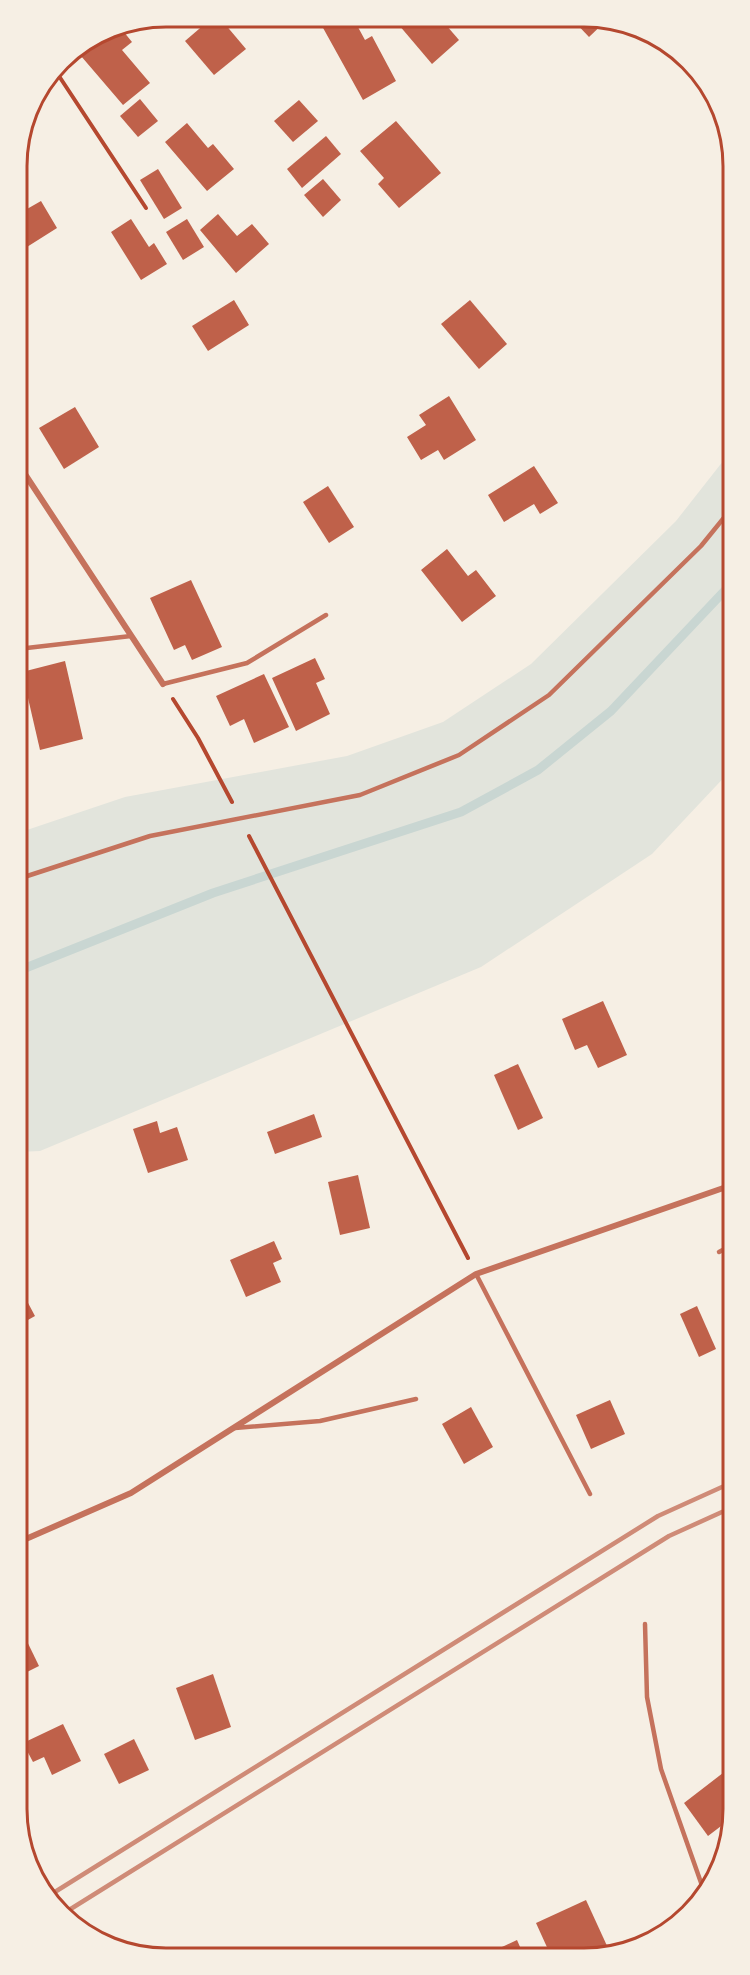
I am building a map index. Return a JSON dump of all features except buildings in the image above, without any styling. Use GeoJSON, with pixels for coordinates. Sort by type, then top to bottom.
{"type":"FeatureCollection","features":[{"type":"Feature","properties":{"kind":"street"},"geometry":{"type":"LineString","coordinates":[[27,477],[163,684]]}},
{"type":"Feature","properties":{"kind":"street"},"geometry":{"type":"LineString","coordinates":[[27,1538],[131,1493],[476,1274],[723,1188]]}},
{"type":"Feature","properties":{"kind":"lane"},"geometry":{"type":"LineString","coordinates":[[27,876],[150,836],[360,795],[459,755],[549,695],[701,546],[723,519]]}},
{"type":"Feature","properties":{"kind":"lane"},"geometry":{"type":"LineString","coordinates":[[163,684],[247,663],[326,615]]}},
{"type":"Feature","properties":{"kind":"lane"},"geometry":{"type":"LineString","coordinates":[[27,648],[131,636]]}},
{"type":"Feature","properties":{"kind":"lane"},"geometry":{"type":"LineString","coordinates":[[719,1252],[723,1250]]}},
{"type":"Feature","properties":{"kind":"lane"},"geometry":{"type":"LineString","coordinates":[[476,1274],[590,1494]]}},
{"type":"Feature","properties":{"kind":"lane"},"geometry":{"type":"LineString","coordinates":[[233,1428],[320,1421],[416,1400]]}},
{"type":"Feature","properties":{"kind":"lane"},"geometry":{"type":"LineString","coordinates":[[645,1624],[647,1697],[661,1768],[701,1883]]}},
{"type":"Feature","properties":{"kind":"path"},"geometry":{"type":"LineString","coordinates":[[60,77],[146,208]]}},
{"type":"Feature","properties":{"kind":"path"},"geometry":{"type":"LineString","coordinates":[[163,684],[198,738],[236,811]]}},
{"type":"Feature","properties":{"kind":"path"},"geometry":{"type":"LineString","coordinates":[[247,832],[476,1274]]}},
{"type":"Feature","properties":{"kind":"shaded area"},"geometry":{"type":"Polygon","coordinates":[[[723,461],[723,779],[652,854],[481,967],[40,1151],[27,1152],[27,830],[125,797],[347,756],[443,722],[531,664],[676,521],[723,461]]]}},
{"type":"Feature","properties":{"kind":"waterway"},"geometry":{"type":"LineString","coordinates":[[27,967],[213,893],[461,812],[538,770],[611,711],[723,592]]}},
{"type":"Feature","properties":{"kind":"railway"},"geometry":{"type":"LineString","coordinates":[[55,1892],[658,1516],[723,1487]]}},
{"type":"Feature","properties":{"kind":"railway"},"geometry":{"type":"LineString","coordinates":[[70,1909],[669,1536],[723,1512]]}}]}
